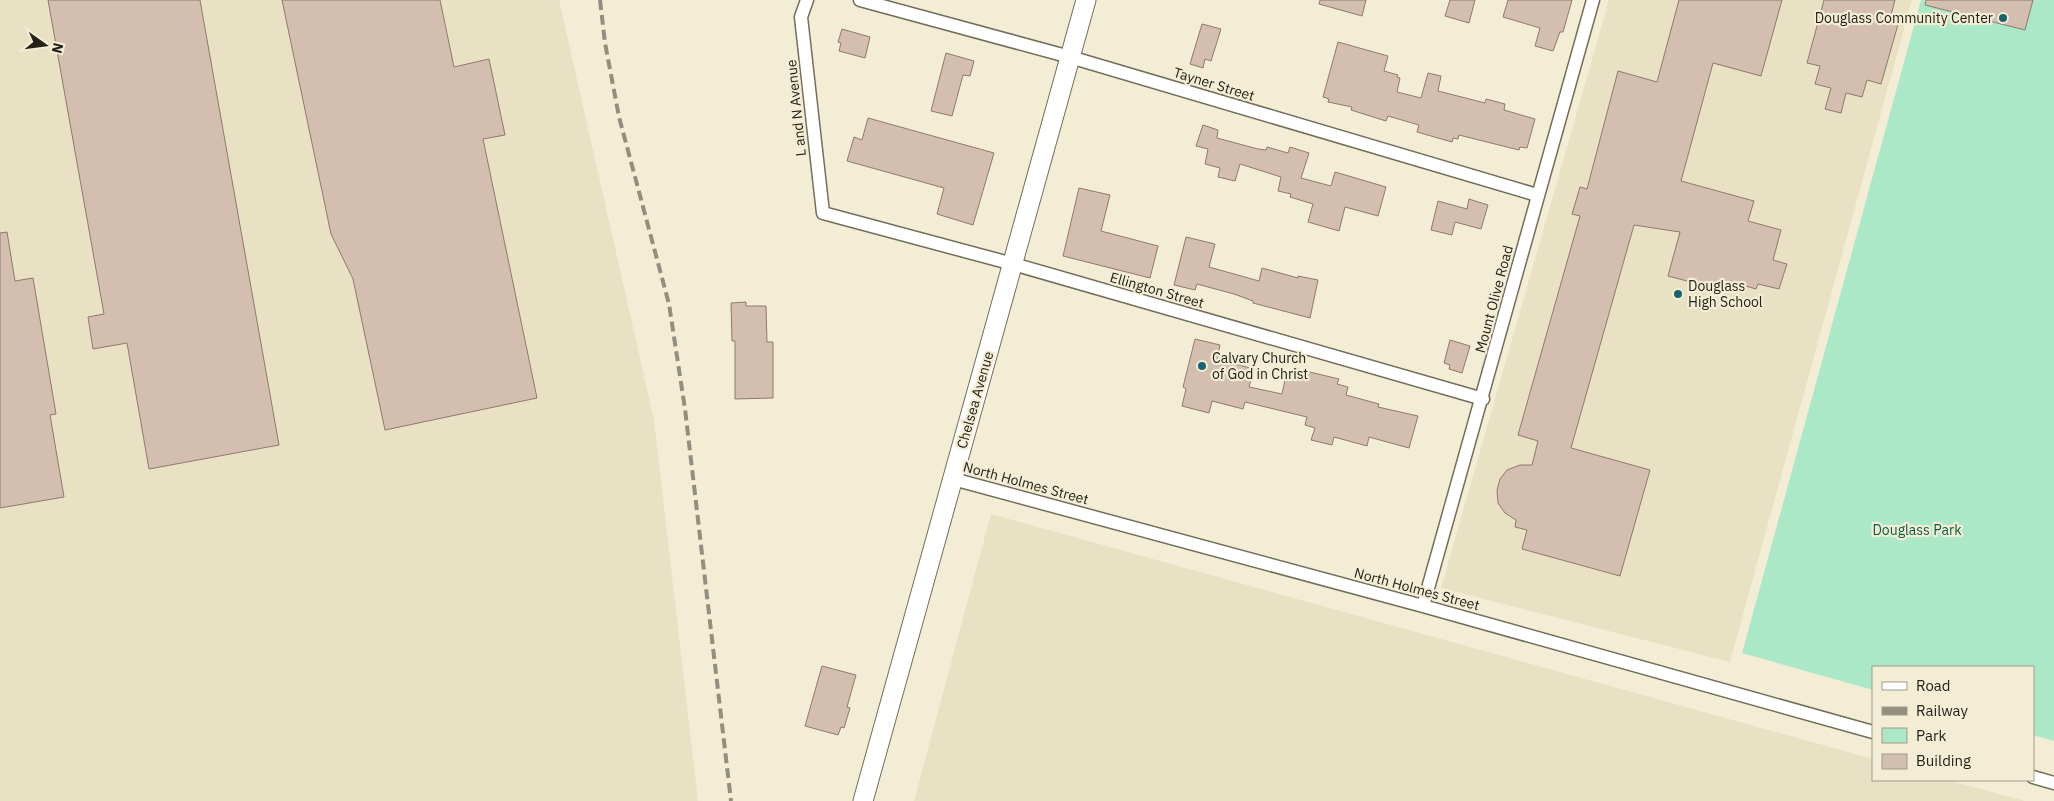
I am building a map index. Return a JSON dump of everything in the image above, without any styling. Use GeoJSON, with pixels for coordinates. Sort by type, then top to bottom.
{"type":"FeatureCollection","features":[{"type":"Feature","properties":{"kind":"main road","name":"Chelsea Avenue"},"geometry":{"type":"LineString","coordinates":[[863,801],[1086,0]]}},
{"type":"Feature","properties":{"kind":"street","name":"L and N Avenue"},"geometry":{"type":"LineString","coordinates":[[807,0],[801,17],[823,213]]}},
{"type":"Feature","properties":{"kind":"street"},"geometry":{"type":"LineString","coordinates":[[860,0],[880,2]]}},
{"type":"Feature","properties":{"kind":"street","name":"Mount Olive Road"},"geometry":{"type":"LineString","coordinates":[[1423,606],[1483,399],[1537,195],[1593,0]]}},
{"type":"Feature","properties":{"kind":"street","name":"Tayner Street"},"geometry":{"type":"LineString","coordinates":[[880,2],[1537,195]]}},
{"type":"Feature","properties":{"kind":"street","name":"Ellington Street"},"geometry":{"type":"LineString","coordinates":[[823,213],[1013,264],[1483,399]]}},
{"type":"Feature","properties":{"kind":"street","name":"North Holmes Street"},"geometry":{"type":"LineString","coordinates":[[953,479],[1423,606],[1872,732]]}},
{"type":"Feature","properties":{"kind":"street"},"geometry":{"type":"LineString","coordinates":[[2034,777],[2054,783]]}},
{"type":"Feature","properties":{"kind":"shaded area"},"geometry":{"type":"Polygon","coordinates":[[[0,0],[559,0],[654,420],[698,801],[0,801],[0,0]]]}},
{"type":"Feature","properties":{"kind":"shaded area","name":"Douglass High School"},"geometry":{"type":"Polygon","coordinates":[[[1609,0],[1912,0],[1730,662],[1441,588],[1609,0]]]}},
{"type":"Feature","properties":{"kind":"shaded area"},"geometry":{"type":"Polygon","coordinates":[[[991,514],[1872,759],[1872,781],[1952,781],[2025,801],[914,801],[991,514]]]}},
{"type":"Feature","properties":{"kind":"green space","name":"Douglass Park"},"geometry":{"type":"Polygon","coordinates":[[[1921,0],[2054,0],[2054,741],[2034,735],[2034,666],[1872,666],[1872,690],[1742,653],[1921,0]]]}},
{"type":"Feature","properties":{"kind":"building"},"geometry":{"type":"Polygon","coordinates":[[[48,0],[200,0],[279,445],[149,469],[127,343],[93,349],[88,317],[104,314],[48,0]]]}},
{"type":"Feature","properties":{"kind":"building"},"geometry":{"type":"Polygon","coordinates":[[[282,0],[440,0],[454,67],[489,59],[505,135],[483,139],[537,398],[385,430],[353,279],[331,234],[282,0]]]}},
{"type":"Feature","properties":{"kind":"building"},"geometry":{"type":"Polygon","coordinates":[[[1320,0],[1366,0],[1362,16],[1319,4],[1320,0]]]}},
{"type":"Feature","properties":{"kind":"building"},"geometry":{"type":"Polygon","coordinates":[[[1450,0],[1475,0],[1469,23],[1445,16],[1450,0]]]}},
{"type":"Feature","properties":{"kind":"building"},"geometry":{"type":"Polygon","coordinates":[[[1508,0],[1572,0],[1563,32],[1560,32],[1553,51],[1535,46],[1540,28],[1503,17],[1508,0]]]}},
{"type":"Feature","properties":{"kind":"building"},"geometry":{"type":"Polygon","coordinates":[[[1679,0],[1782,0],[1761,76],[1713,63],[1681,181],[1754,201],[1748,221],[1781,230],[1773,260],[1787,264],[1779,289],[1758,284],[1756,289],[1732,282],[1729,292],[1668,276],[1680,232],[1634,225],[1571,448],[1650,470],[1620,576],[1522,549],[1527,530],[1515,527],[1516,520],[1505,513],[1498,503],[1497,490],[1500,479],[1507,470],[1520,465],[1532,465],[1538,441],[1518,435],[1580,216],[1572,214],[1580,187],[1587,189],[1618,71],[1657,82],[1679,0]]]}},
{"type":"Feature","properties":{"kind":"building"},"geometry":{"type":"Polygon","coordinates":[[[1824,0],[1895,0],[1890,19],[1899,21],[1881,84],[1867,80],[1862,97],[1846,93],[1841,113],[1825,109],[1831,88],[1815,84],[1820,66],[1807,63],[1824,0]]]}},
{"type":"Feature","properties":{"kind":"building","name":"Douglass Community Center"},"geometry":{"type":"Polygon","coordinates":[[[1926,0],[2033,0],[2025,30],[1925,5],[1926,0]]]}},
{"type":"Feature","properties":{"kind":"building"},"geometry":{"type":"Polygon","coordinates":[[[1202,24],[1221,29],[1211,61],[1205,59],[1203,68],[1190,64],[1202,24]]]}},
{"type":"Feature","properties":{"kind":"building"},"geometry":{"type":"Polygon","coordinates":[[[842,29],[870,37],[865,58],[839,51],[841,43],[838,42],[842,29]]]}},
{"type":"Feature","properties":{"kind":"building"},"geometry":{"type":"Polygon","coordinates":[[[1338,42],[1388,56],[1384,71],[1398,75],[1397,77],[1400,78],[1397,92],[1421,98],[1428,73],[1441,76],[1438,91],[1485,103],[1486,99],[1505,104],[1504,110],[1535,119],[1527,148],[1520,147],[1519,150],[1459,135],[1458,139],[1453,138],[1452,142],[1417,132],[1419,125],[1388,116],[1386,121],[1351,110],[1352,107],[1328,102],[1329,99],[1323,97],[1338,42]]]}},
{"type":"Feature","properties":{"kind":"building"},"geometry":{"type":"Polygon","coordinates":[[[946,53],[974,61],[970,76],[963,75],[952,116],[931,111],[946,53]]]}},
{"type":"Feature","properties":{"kind":"building"},"geometry":{"type":"Polygon","coordinates":[[[868,118],[994,153],[973,225],[937,214],[944,188],[847,161],[854,137],[862,140],[868,118]]]}},
{"type":"Feature","properties":{"kind":"building"},"geometry":{"type":"Polygon","coordinates":[[[1203,125],[1218,130],[1217,138],[1258,149],[1266,150],[1267,147],[1288,153],[1290,147],[1309,153],[1301,178],[1331,186],[1335,172],[1386,187],[1378,216],[1345,207],[1339,231],[1308,222],[1313,204],[1290,197],[1291,194],[1278,191],[1281,177],[1240,164],[1235,181],[1218,177],[1220,168],[1205,164],[1208,149],[1196,146],[1203,125]]]}},
{"type":"Feature","properties":{"kind":"building"},"geometry":{"type":"Polygon","coordinates":[[[1079,188],[1110,195],[1101,231],[1158,246],[1150,278],[1063,256],[1079,188]]]}},
{"type":"Feature","properties":{"kind":"building"},"geometry":{"type":"Polygon","coordinates":[[[1469,199],[1488,205],[1481,229],[1455,222],[1452,235],[1431,230],[1438,201],[1467,209],[1469,199]]]}},
{"type":"Feature","properties":{"kind":"building"},"geometry":{"type":"Polygon","coordinates":[[[7,232],[15,281],[33,278],[56,414],[50,415],[64,497],[0,508],[0,233],[7,232]]]}},
{"type":"Feature","properties":{"kind":"building"},"geometry":{"type":"Polygon","coordinates":[[[1186,237],[1215,244],[1209,267],[1259,281],[1262,268],[1298,278],[1298,276],[1318,280],[1310,318],[1253,303],[1253,301],[1234,294],[1197,284],[1195,290],[1174,285],[1186,237]]]}},
{"type":"Feature","properties":{"kind":"building"},"geometry":{"type":"Polygon","coordinates":[[[746,302],[746,306],[766,306],[767,342],[773,342],[773,398],[735,399],[735,341],[732,341],[731,303],[746,302]]]}},
{"type":"Feature","properties":{"kind":"building"},"geometry":{"type":"Polygon","coordinates":[[[1195,339],[1220,345],[1217,359],[1254,369],[1249,387],[1282,394],[1287,371],[1292,372],[1293,368],[1339,379],[1337,384],[1348,387],[1346,395],[1379,404],[1378,407],[1418,416],[1409,448],[1369,437],[1367,446],[1334,437],[1332,445],[1311,440],[1315,428],[1305,425],[1307,417],[1245,402],[1243,409],[1212,401],[1209,413],[1182,406],[1186,389],[1183,387],[1195,339]]]}},
{"type":"Feature","properties":{"kind":"building"},"geometry":{"type":"Polygon","coordinates":[[[1450,340],[1470,346],[1462,373],[1449,369],[1450,365],[1444,363],[1450,340]]]}},
{"type":"Feature","properties":{"kind":"building"},"geometry":{"type":"Polygon","coordinates":[[[822,666],[856,675],[847,707],[850,708],[844,728],[841,727],[838,735],[805,726],[822,666]]]}},
{"type":"Feature","properties":{"kind":"railway"},"geometry":{"type":"LineString","coordinates":[[600,0],[605,43],[619,117],[669,304],[685,409],[731,801]]}},
{"type":"Feature","properties":{"kind":"place","name":"Douglass Community Center"},"geometry":{"type":"Point","coordinates":[2003,18]}},
{"type":"Feature","properties":{"kind":"place","name":"Douglass High School"},"geometry":{"type":"Point","coordinates":[1678,294]}},
{"type":"Feature","properties":{"kind":"place","name":"Calvary Church of God in Christ"},"geometry":{"type":"Point","coordinates":[1202,366]}}]}
